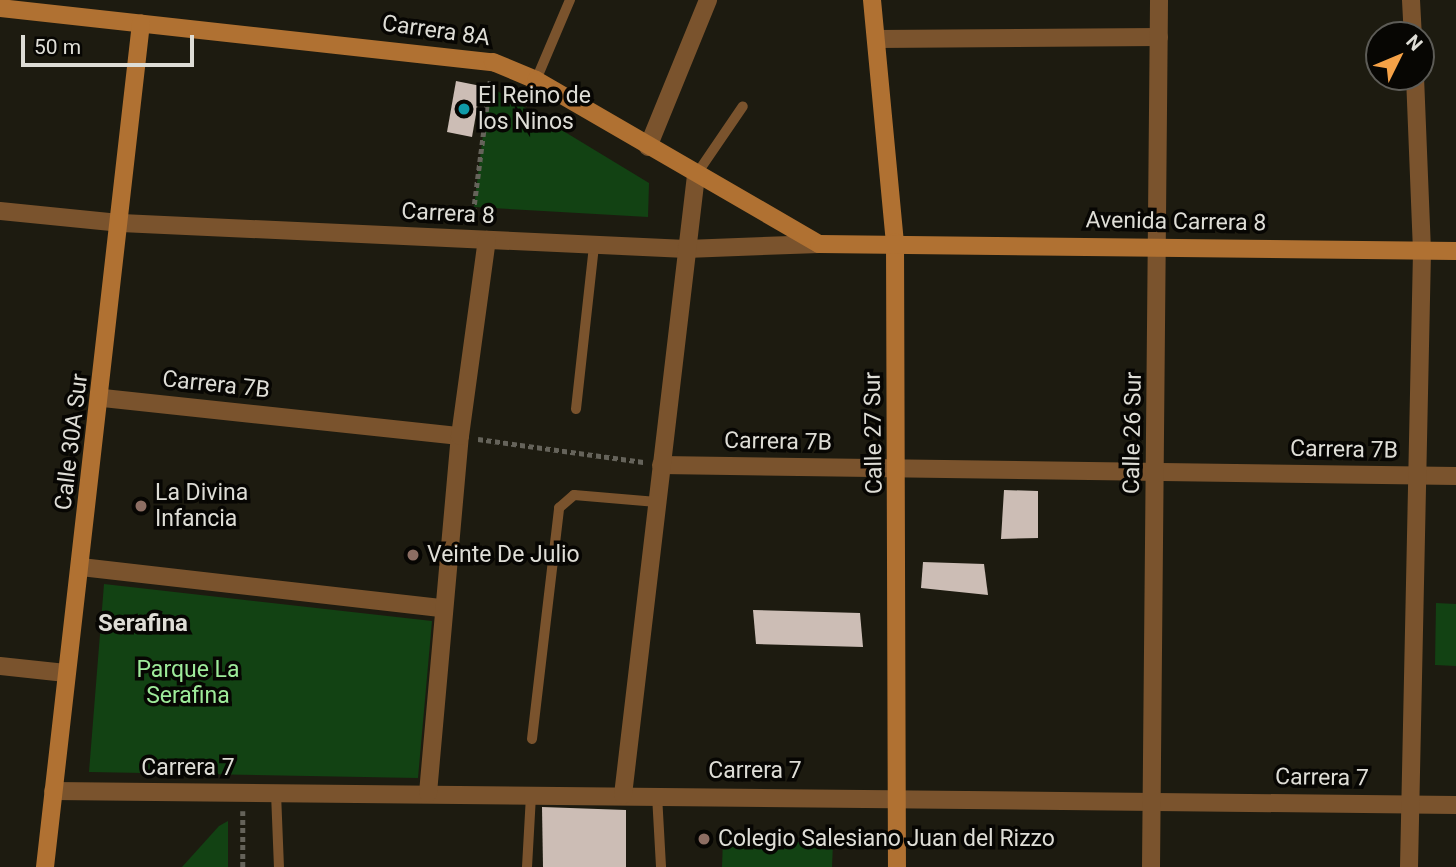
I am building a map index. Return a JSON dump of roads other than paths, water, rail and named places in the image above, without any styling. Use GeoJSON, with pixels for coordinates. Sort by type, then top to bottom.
{"type":"FeatureCollection","features":[{"type":"Feature","properties":{"kind":"street"},"geometry":{"type":"LineString","coordinates":[[648,146],[708,0]]}},
{"type":"Feature","properties":{"kind":"street","name":"Calle 27 Sur"},"geometry":{"type":"LineString","coordinates":[[872,0],[895,242],[900,469],[897,867]]}},
{"type":"Feature","properties":{"kind":"street","name":"Calle 26 Sur"},"geometry":{"type":"LineString","coordinates":[[1151,867],[1160,246],[1159,0]]}},
{"type":"Feature","properties":{"kind":"street"},"geometry":{"type":"LineString","coordinates":[[1411,0],[1412,21]]}},
{"type":"Feature","properties":{"kind":"street","name":"Carrera 8A"},"geometry":{"type":"LineString","coordinates":[[0,8],[36,6],[141,23],[493,62],[536,80],[819,244]]}},
{"type":"Feature","properties":{"kind":"street","name":"Calle 30A Sur"},"geometry":{"type":"LineString","coordinates":[[45,867],[66,673],[103,398],[141,23]]}},
{"type":"Feature","properties":{"kind":"street"},"geometry":{"type":"LineString","coordinates":[[876,39],[1159,37]]}},
{"type":"Feature","properties":{"kind":"street"},"geometry":{"type":"LineString","coordinates":[[1409,867],[1422,251],[1416,91]]}},
{"type":"Feature","properties":{"kind":"street"},"geometry":{"type":"LineString","coordinates":[[623,795],[696,175]]}},
{"type":"Feature","properties":{"kind":"street","name":"Carrera 8"},"geometry":{"type":"LineString","coordinates":[[0,211],[121,223],[686,249],[895,242]]}},
{"type":"Feature","properties":{"kind":"street"},"geometry":{"type":"LineString","coordinates":[[428,793],[479,240]]}},
{"type":"Feature","properties":{"kind":"street","name":"Avenida Carrera 8"},"geometry":{"type":"LineString","coordinates":[[895,242],[1456,251]]}},
{"type":"Feature","properties":{"kind":"street","name":"Carrera 7B"},"geometry":{"type":"LineString","coordinates":[[103,398],[460,436]]}},
{"type":"Feature","properties":{"kind":"street","name":"Carrera 7B"},"geometry":{"type":"LineString","coordinates":[[661,465],[1456,476]]}},
{"type":"Feature","properties":{"kind":"street"},"geometry":{"type":"LineString","coordinates":[[81,567],[443,608]]}},
{"type":"Feature","properties":{"kind":"street"},"geometry":{"type":"LineString","coordinates":[[0,666],[66,673]]}},
{"type":"Feature","properties":{"kind":"street","name":"Carrera 7"},"geometry":{"type":"LineString","coordinates":[[53,791],[531,796],[897,796],[1456,805]]}},
{"type":"Feature","properties":{"kind":"lane"},"geometry":{"type":"LineString","coordinates":[[536,80],[570,0]]}},
{"type":"Feature","properties":{"kind":"lane"},"geometry":{"type":"LineString","coordinates":[[696,175],[743,106]]}},
{"type":"Feature","properties":{"kind":"lane"},"geometry":{"type":"LineString","coordinates":[[576,409],[594,245]]}},
{"type":"Feature","properties":{"kind":"lane"},"geometry":{"type":"LineString","coordinates":[[532,739],[559,508],[574,495],[657,502]]}},
{"type":"Feature","properties":{"kind":"lane"},"geometry":{"type":"LineString","coordinates":[[276,793],[279,867]]}},
{"type":"Feature","properties":{"kind":"lane"},"geometry":{"type":"LineString","coordinates":[[657,795],[661,867]]}},
{"type":"Feature","properties":{"kind":"lane"},"geometry":{"type":"LineString","coordinates":[[527,867],[531,796]]}},
{"type":"Feature","properties":{"kind":"place","name":"El Reino de los Ninos"},"geometry":{"type":"Point","coordinates":[464,109]}},
{"type":"Feature","properties":{"kind":"place","name":"La Divina Infancia"},"geometry":{"type":"Point","coordinates":[141,506]}},
{"type":"Feature","properties":{"kind":"place","name":"Veinte De Julio"},"geometry":{"type":"Point","coordinates":[413,555]}},
{"type":"Feature","properties":{"kind":"place","name":"Colegio Salesiano Juan del Rizzo"},"geometry":{"type":"Point","coordinates":[704,839]}},
{"type":"Feature","properties":{"kind":"district","name":"Serafina"},"geometry":{"type":"Point","coordinates":[143,624]}},
{"type":"Feature","properties":{"kind":"park label","name":"Parque La Serafina"},"geometry":{"type":"Point","coordinates":[188,683]}}]}
